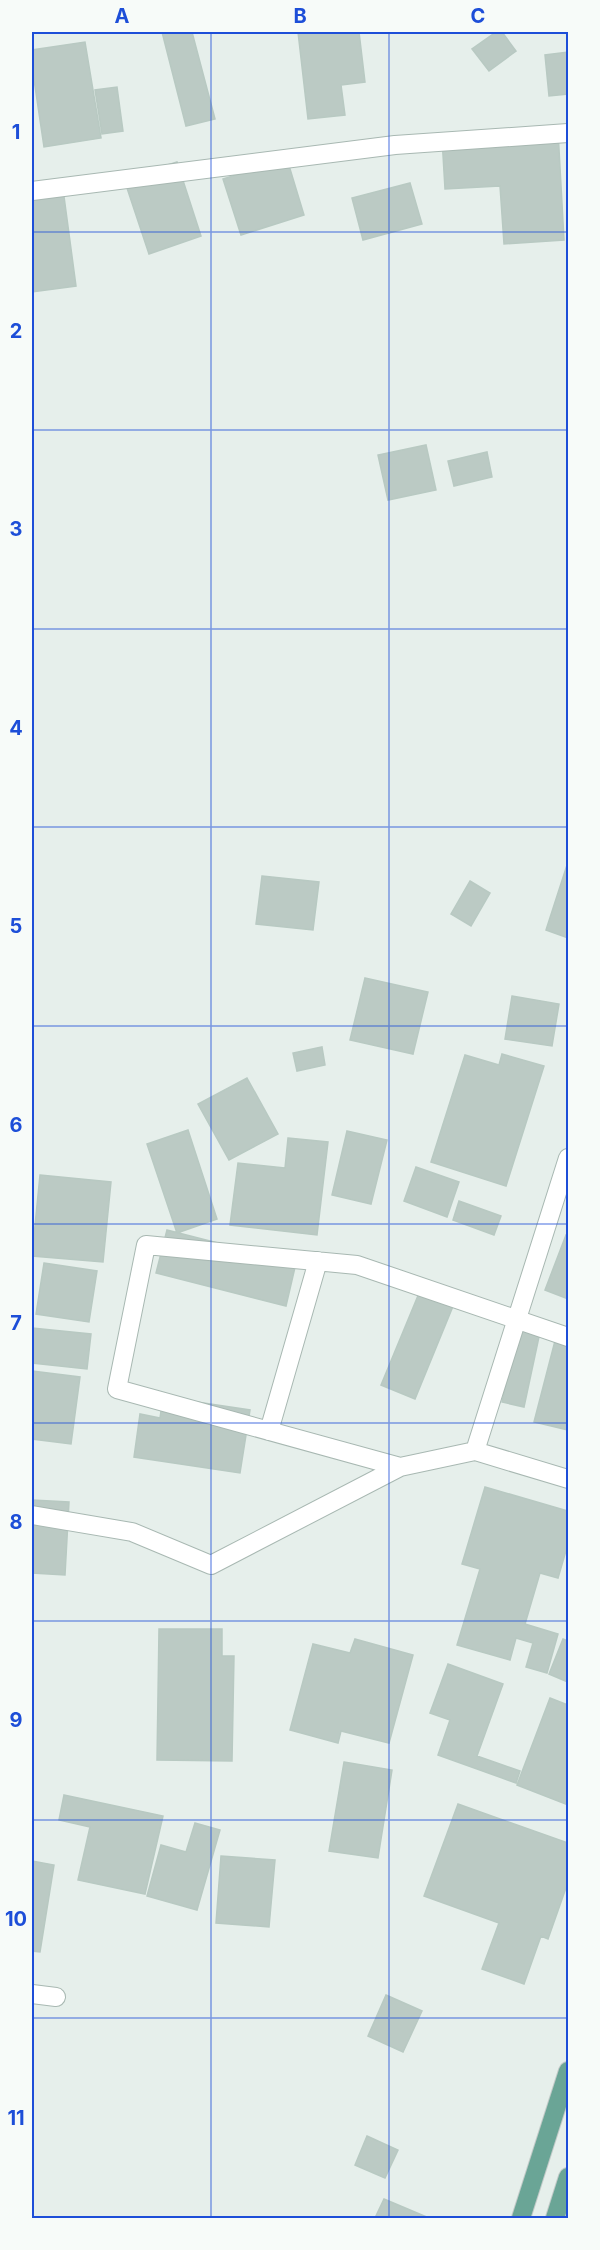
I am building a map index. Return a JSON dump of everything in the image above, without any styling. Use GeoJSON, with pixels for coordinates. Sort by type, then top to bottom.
{"type":"FeatureCollection","features":[{"type":"Feature","properties":{"kind":"main road"},"geometry":{"type":"LineString","coordinates":[[521,2218],[568,2071]]}},
{"type":"Feature","properties":{"kind":"main road"},"geometry":{"type":"LineString","coordinates":[[555,2218],[568,2177]]}},
{"type":"Feature","properties":{"kind":"street"},"geometry":{"type":"LineString","coordinates":[[32,191],[395,145],[568,133]]}},
{"type":"Feature","properties":{"kind":"street"},"geometry":{"type":"LineString","coordinates":[[475,1451],[567,1169]]}},
{"type":"Feature","properties":{"kind":"street"},"geometry":{"type":"LineString","coordinates":[[400,1467],[117,1389],[146,1245],[357,1264],[568,1336]]}},
{"type":"Feature","properties":{"kind":"street"},"geometry":{"type":"LineString","coordinates":[[269,1431],[318,1261]]}},
{"type":"Feature","properties":{"kind":"street"},"geometry":{"type":"LineString","coordinates":[[32,1515],[132,1532],[211,1565],[400,1467],[475,1451],[568,1479]]}},
{"type":"Feature","properties":{"kind":"street"},"geometry":{"type":"LineString","coordinates":[[32,1994],[56,1997]]}},
{"type":"Feature","properties":{"kind":"building"},"geometry":{"type":"Polygon","coordinates":[[[162,32],[192,32],[215,119],[186,126],[162,32]]]}},
{"type":"Feature","properties":{"kind":"building"},"geometry":{"type":"Polygon","coordinates":[[[298,32],[359,32],[365,82],[341,85],[345,115],[308,119],[298,32]]]}},
{"type":"Feature","properties":{"kind":"building"},"geometry":{"type":"Polygon","coordinates":[[[496,32],[502,32],[516,51],[489,71],[472,49],[496,32]]]}},
{"type":"Feature","properties":{"kind":"building"},"geometry":{"type":"Polygon","coordinates":[[[85,42],[101,138],[44,147],[32,66],[32,50],[85,42]]]}},
{"type":"Feature","properties":{"kind":"building"},"geometry":{"type":"Polygon","coordinates":[[[568,52],[568,94],[549,96],[545,55],[568,52]]]}},
{"type":"Feature","properties":{"kind":"building"},"geometry":{"type":"Polygon","coordinates":[[[117,87],[123,131],[102,134],[95,90],[117,87]]]}},
{"type":"Feature","properties":{"kind":"building"},"geometry":{"type":"Polygon","coordinates":[[[558,131],[564,240],[504,244],[500,186],[445,189],[442,138],[558,131]]]}},
{"type":"Feature","properties":{"kind":"building"},"geometry":{"type":"Polygon","coordinates":[[[287,159],[304,215],[241,235],[223,179],[287,159]]]}},
{"type":"Feature","properties":{"kind":"building"},"geometry":{"type":"Polygon","coordinates":[[[177,162],[201,236],[149,254],[124,179],[177,162]]]}},
{"type":"Feature","properties":{"kind":"building"},"geometry":{"type":"Polygon","coordinates":[[[410,183],[422,224],[363,240],[352,198],[410,183]]]}},
{"type":"Feature","properties":{"kind":"building"},"geometry":{"type":"Polygon","coordinates":[[[63,189],[76,286],[32,292],[32,193],[63,189]]]}},
{"type":"Feature","properties":{"kind":"building"},"geometry":{"type":"Polygon","coordinates":[[[426,445],[436,490],[388,500],[378,455],[426,445]]]}},
{"type":"Feature","properties":{"kind":"building"},"geometry":{"type":"Polygon","coordinates":[[[487,452],[492,477],[454,486],[448,461],[487,452]]]}},
{"type":"Feature","properties":{"kind":"building"},"geometry":{"type":"Polygon","coordinates":[[[568,862],[568,938],[546,930],[568,862]]]}},
{"type":"Feature","properties":{"kind":"building"},"geometry":{"type":"Polygon","coordinates":[[[262,876],[319,882],[313,930],[256,924],[262,876]]]}},
{"type":"Feature","properties":{"kind":"building"},"geometry":{"type":"Polygon","coordinates":[[[470,881],[490,893],[471,926],[451,914],[470,881]]]}},
{"type":"Feature","properties":{"kind":"building"},"geometry":{"type":"Polygon","coordinates":[[[365,978],[428,992],[413,1054],[350,1040],[365,978]]]}},
{"type":"Feature","properties":{"kind":"building"},"geometry":{"type":"Polygon","coordinates":[[[512,996],[559,1004],[552,1046],[505,1039],[512,996]]]}},
{"type":"Feature","properties":{"kind":"building"},"geometry":{"type":"Polygon","coordinates":[[[322,1047],[325,1065],[297,1071],[293,1053],[322,1047]]]}},
{"type":"Feature","properties":{"kind":"building"},"geometry":{"type":"Polygon","coordinates":[[[502,1054],[544,1066],[506,1186],[431,1162],[465,1055],[499,1065],[502,1054]]]}},
{"type":"Feature","properties":{"kind":"building"},"geometry":{"type":"Polygon","coordinates":[[[247,1078],[278,1134],[229,1160],[198,1104],[247,1078]]]}},
{"type":"Feature","properties":{"kind":"building"},"geometry":{"type":"Polygon","coordinates":[[[188,1130],[217,1219],[177,1233],[147,1144],[188,1130]]]}},
{"type":"Feature","properties":{"kind":"building"},"geometry":{"type":"Polygon","coordinates":[[[347,1131],[387,1140],[371,1204],[332,1195],[347,1131]]]}},
{"type":"Feature","properties":{"kind":"building"},"geometry":{"type":"Polygon","coordinates":[[[288,1138],[328,1142],[317,1235],[230,1225],[238,1163],[285,1168],[288,1138]]]}},
{"type":"Feature","properties":{"kind":"building"},"geometry":{"type":"Polygon","coordinates":[[[416,1167],[459,1182],[447,1217],[404,1201],[416,1167]]]}},
{"type":"Feature","properties":{"kind":"building"},"geometry":{"type":"Polygon","coordinates":[[[40,1175],[111,1182],[103,1262],[32,1256],[40,1175]]]}},
{"type":"Feature","properties":{"kind":"building"},"geometry":{"type":"Polygon","coordinates":[[[459,1201],[501,1216],[494,1235],[453,1220],[459,1201]]]}},
{"type":"Feature","properties":{"kind":"building"},"geometry":{"type":"Polygon","coordinates":[[[167,1230],[296,1263],[286,1306],[156,1273],[167,1230]]]}},
{"type":"Feature","properties":{"kind":"building"},"geometry":{"type":"Polygon","coordinates":[[[566,1235],[568,1236],[568,1299],[545,1290],[566,1235]]]}},
{"type":"Feature","properties":{"kind":"building"},"geometry":{"type":"Polygon","coordinates":[[[44,1263],[97,1271],[89,1322],[36,1314],[44,1263]]]}},
{"type":"Feature","properties":{"kind":"building"},"geometry":{"type":"Polygon","coordinates":[[[422,1286],[456,1299],[415,1399],[381,1385],[422,1286]]]}},
{"type":"Feature","properties":{"kind":"building"},"geometry":{"type":"Polygon","coordinates":[[[32,1328],[91,1334],[87,1369],[32,1363],[32,1328]]]}},
{"type":"Feature","properties":{"kind":"building"},"geometry":{"type":"Polygon","coordinates":[[[518,1328],[540,1332],[524,1407],[502,1402],[518,1328]]]}},
{"type":"Feature","properties":{"kind":"building"},"geometry":{"type":"Polygon","coordinates":[[[556,1337],[568,1341],[568,1430],[534,1422],[556,1337]]]}},
{"type":"Feature","properties":{"kind":"building"},"geometry":{"type":"Polygon","coordinates":[[[32,1371],[80,1377],[71,1444],[32,1439],[32,1371]]]}},
{"type":"Feature","properties":{"kind":"building"},"geometry":{"type":"Polygon","coordinates":[[[163,1397],[250,1410],[240,1473],[134,1457],[140,1414],[160,1418],[163,1397]]]}},
{"type":"Feature","properties":{"kind":"building"},"geometry":{"type":"Polygon","coordinates":[[[485,1487],[568,1511],[568,1544],[558,1578],[540,1573],[525,1624],[558,1634],[547,1673],[526,1667],[533,1643],[516,1638],[510,1660],[457,1645],[480,1569],[462,1564],[485,1487]]]}},
{"type":"Feature","properties":{"kind":"building"},"geometry":{"type":"Polygon","coordinates":[[[32,1500],[69,1502],[65,1575],[32,1573],[32,1500]]]}},
{"type":"Feature","properties":{"kind":"building"},"geometry":{"type":"Polygon","coordinates":[[[159,1629],[222,1629],[222,1656],[234,1656],[232,1761],[157,1760],[159,1629]]]}},
{"type":"Feature","properties":{"kind":"building"},"geometry":{"type":"Polygon","coordinates":[[[355,1639],[413,1655],[389,1743],[341,1731],[338,1743],[290,1730],[313,1644],[350,1653],[355,1639]]]}},
{"type":"Feature","properties":{"kind":"building"},"geometry":{"type":"Polygon","coordinates":[[[563,1639],[568,1641],[568,1682],[549,1674],[563,1639]]]}},
{"type":"Feature","properties":{"kind":"building"},"geometry":{"type":"Polygon","coordinates":[[[448,1664],[503,1684],[477,1756],[520,1771],[516,1783],[438,1755],[450,1720],[430,1713],[448,1664]]]}},
{"type":"Feature","properties":{"kind":"building"},"geometry":{"type":"Polygon","coordinates":[[[550,1698],[568,1705],[568,1805],[517,1785],[550,1698]]]}},
{"type":"Feature","properties":{"kind":"building"},"geometry":{"type":"Polygon","coordinates":[[[344,1762],[392,1770],[378,1858],[329,1851],[344,1762]]]}},
{"type":"Feature","properties":{"kind":"building"},"geometry":{"type":"Polygon","coordinates":[[[64,1795],[163,1816],[145,1894],[78,1880],[90,1827],[59,1820],[64,1795]]]}},
{"type":"Feature","properties":{"kind":"building"},"geometry":{"type":"Polygon","coordinates":[[[458,1804],[568,1843],[568,1882],[548,1939],[541,1936],[524,1984],[482,1969],[499,1923],[424,1896],[458,1804]]]}},
{"type":"Feature","properties":{"kind":"building"},"geometry":{"type":"Polygon","coordinates":[[[195,1823],[220,1830],[197,1910],[147,1896],[161,1845],[186,1852],[195,1823]]]}},
{"type":"Feature","properties":{"kind":"building"},"geometry":{"type":"Polygon","coordinates":[[[221,1856],[275,1860],[269,1927],[216,1923],[221,1856]]]}},
{"type":"Feature","properties":{"kind":"building"},"geometry":{"type":"Polygon","coordinates":[[[32,1861],[54,1865],[40,1952],[32,1951],[32,1861]]]}},
{"type":"Feature","properties":{"kind":"building"},"geometry":{"type":"Polygon","coordinates":[[[386,1995],[422,2011],[403,2052],[368,2036],[386,1995]]]}},
{"type":"Feature","properties":{"kind":"building"},"geometry":{"type":"Polygon","coordinates":[[[367,2136],[398,2150],[385,2178],[355,2165],[367,2136]]]}},
{"type":"Feature","properties":{"kind":"building"},"geometry":{"type":"Polygon","coordinates":[[[384,2199],[429,2218],[375,2218],[384,2199]]]}}]}
